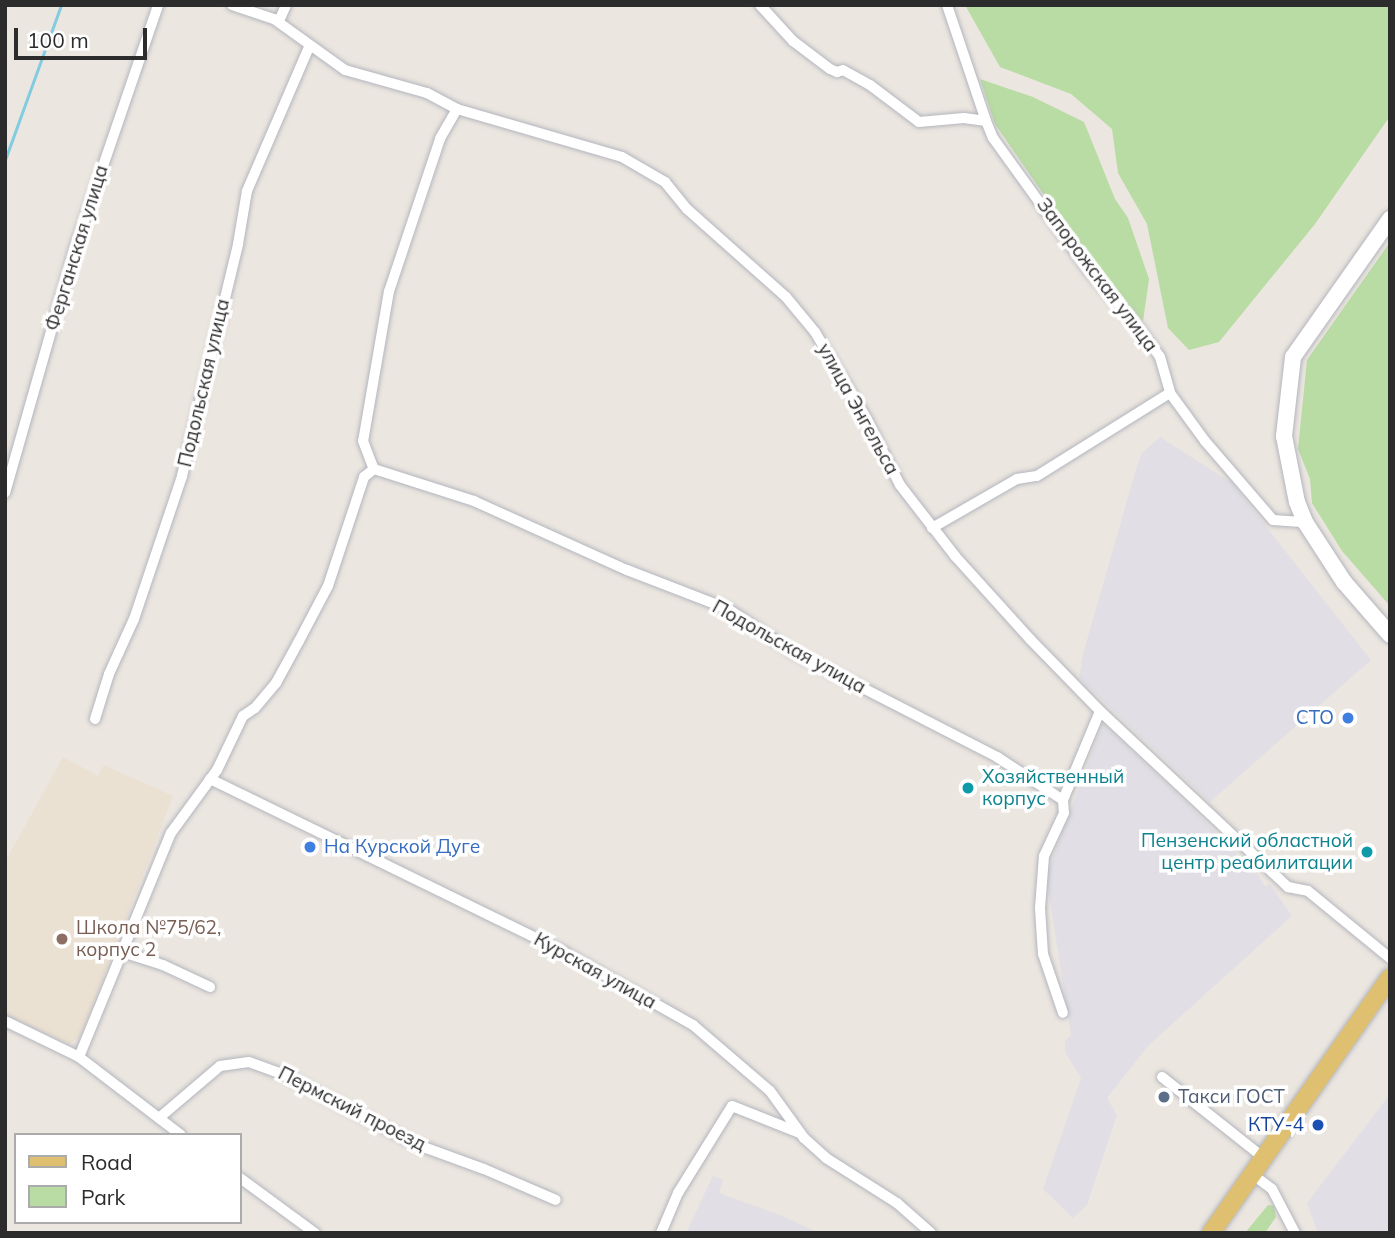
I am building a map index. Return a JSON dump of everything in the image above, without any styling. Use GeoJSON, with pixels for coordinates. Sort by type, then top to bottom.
{"type":"FeatureCollection","features":[{"type":"Feature","properties":{"kind":"main road"},"geometry":{"type":"LineString","coordinates":[[1211,1233],[1390,977]]}},
{"type":"Feature","properties":{"kind":"street","name":"Ферганская улица"},"geometry":{"type":"LineString","coordinates":[[5,493],[75,248],[158,5]]}},
{"type":"Feature","properties":{"kind":"street","name":"улица Энгельса"},"geometry":{"type":"LineString","coordinates":[[232,5],[279,22],[309,47],[345,70],[426,93],[457,109],[622,158],[665,182],[687,209],[786,297],[815,332],[867,420],[900,485],[932,528],[1031,640],[1100,711],[1289,887],[1308,891],[1390,958]]}},
{"type":"Feature","properties":{"kind":"street"},"geometry":{"type":"LineString","coordinates":[[279,22],[286,5]]}},
{"type":"Feature","properties":{"kind":"street"},"geometry":{"type":"LineString","coordinates":[[760,5],[793,41],[830,69],[837,72],[843,70],[870,85],[919,121],[964,118],[986,121]]}},
{"type":"Feature","properties":{"kind":"street","name":"Запорожская улица"},"geometry":{"type":"LineString","coordinates":[[947,5],[993,138],[1089,271],[1139,328],[1160,357],[1170,393]]}},
{"type":"Feature","properties":{"kind":"street","name":"Подольская улица"},"geometry":{"type":"LineString","coordinates":[[95,719],[109,674],[134,619],[182,476],[247,191],[309,47]]}},
{"type":"Feature","properties":{"kind":"street"},"geometry":{"type":"LineString","coordinates":[[79,1057],[171,833],[210,779],[234,729],[276,683],[299,642],[327,586],[363,477],[374,469],[363,442],[389,291],[440,139],[457,109]]}},
{"type":"Feature","properties":{"kind":"street"},"geometry":{"type":"LineString","coordinates":[[1390,219],[1293,357],[1284,436],[1297,502],[1305,522],[1345,582],[1390,635]]}},
{"type":"Feature","properties":{"kind":"street"},"geometry":{"type":"LineString","coordinates":[[932,528],[1017,479],[1037,476],[1170,393],[1213,450],[1273,520],[1305,522]]}},
{"type":"Feature","properties":{"kind":"street","name":"Подольская улица"},"geometry":{"type":"LineString","coordinates":[[374,469],[474,501],[627,569],[728,609],[791,651],[997,757],[1063,800]]}},
{"type":"Feature","properties":{"kind":"street"},"geometry":{"type":"LineString","coordinates":[[1063,1013],[1044,954],[1040,908],[1044,856],[1064,813],[1063,800],[1100,711]]}},
{"type":"Feature","properties":{"kind":"street","name":"Курская улица"},"geometry":{"type":"LineString","coordinates":[[210,779],[564,952],[693,1026],[770,1091],[800,1133],[826,1158],[897,1203],[931,1233]]}},
{"type":"Feature","properties":{"kind":"street"},"geometry":{"type":"LineString","coordinates":[[122,952],[163,965],[210,987]]}},
{"type":"Feature","properties":{"kind":"street"},"geometry":{"type":"LineString","coordinates":[[5,1021],[79,1057],[178,1133]]}},
{"type":"Feature","properties":{"kind":"street","name":"Пермский проезд"},"geometry":{"type":"LineString","coordinates":[[159,1118],[219,1066],[249,1062],[282,1073],[418,1145],[556,1200]]}},
{"type":"Feature","properties":{"kind":"street"},"geometry":{"type":"LineString","coordinates":[[1162,1077],[1264,1158]]}},
{"type":"Feature","properties":{"kind":"street"},"geometry":{"type":"LineString","coordinates":[[661,1233],[678,1193],[732,1106],[800,1133]]}},
{"type":"Feature","properties":{"kind":"street"},"geometry":{"type":"LineString","coordinates":[[1252,1174],[1272,1189],[1295,1233]]}},
{"type":"Feature","properties":{"kind":"street"},"geometry":{"type":"LineString","coordinates":[[242,1179],[315,1233]]}},
{"type":"Feature","properties":{"kind":"shaded area"},"geometry":{"type":"Polygon","coordinates":[[[1160,437],[1232,483],[1371,660],[1210,802],[1079,678],[1083,654],[1136,469],[1142,453],[1160,437]]]}},
{"type":"Feature","properties":{"kind":"shaded area"},"geometry":{"type":"Polygon","coordinates":[[[1103,724],[1194,810],[1257,874],[1265,886],[1270,884],[1292,916],[1148,1046],[1107,1098],[1117,1115],[1087,1205],[1073,1218],[1043,1189],[1081,1078],[1065,1052],[1065,1041],[1071,1035],[1046,876],[1103,724]]]}},
{"type":"Feature","properties":{"kind":"shaded area","name":"Школа №75/62, корпус 2"},"geometry":{"type":"Polygon","coordinates":[[[63,757],[98,776],[104,765],[173,796],[81,1036],[69,1044],[5,1015],[5,862],[63,757]]]}},
{"type":"Feature","properties":{"kind":"shaded area"},"geometry":{"type":"Polygon","coordinates":[[[1387,1098],[1390,1103],[1390,1233],[1318,1233],[1307,1203],[1387,1098]]]}},
{"type":"Feature","properties":{"kind":"shaded area"},"geometry":{"type":"Polygon","coordinates":[[[713,1176],[723,1180],[719,1193],[785,1217],[819,1233],[686,1233],[713,1176]]]}},
{"type":"Feature","properties":{"kind":"green space"},"geometry":{"type":"Polygon","coordinates":[[[965,5],[1390,5],[1390,116],[1315,224],[1219,342],[1189,350],[1168,328],[1147,224],[1118,173],[1112,129],[1071,94],[1000,67],[965,5]]]}},
{"type":"Feature","properties":{"kind":"green space"},"geometry":{"type":"Polygon","coordinates":[[[980,79],[1033,97],[1084,122],[1115,199],[1128,218],[1149,279],[1143,321],[1098,273],[995,124],[980,79]]]}},
{"type":"Feature","properties":{"kind":"green space"},"geometry":{"type":"Polygon","coordinates":[[[1390,242],[1390,606],[1342,551],[1312,503],[1310,479],[1298,449],[1307,360],[1390,242]]]}},
{"type":"Feature","properties":{"kind":"green space"},"geometry":{"type":"Polygon","coordinates":[[[1268,1205],[1274,1206],[1276,1217],[1265,1233],[1245,1233],[1268,1205]]]}},
{"type":"Feature","properties":{"kind":"waterway"},"geometry":{"type":"LineString","coordinates":[[5,160],[61,5]]}},
{"type":"Feature","properties":{"kind":"place","name":"СТО"},"geometry":{"type":"Point","coordinates":[1348,718]}},
{"type":"Feature","properties":{"kind":"place","name":"Хозяйственный корпус"},"geometry":{"type":"Point","coordinates":[968,788]}},
{"type":"Feature","properties":{"kind":"place","name":"На Курской Дуге"},"geometry":{"type":"Point","coordinates":[310,847]}},
{"type":"Feature","properties":{"kind":"place","name":"Пензенский областной центр реабилитации"},"geometry":{"type":"Point","coordinates":[1367,852]}},
{"type":"Feature","properties":{"kind":"place","name":"Школа №75/62, корпус 2"},"geometry":{"type":"Point","coordinates":[62,939]}},
{"type":"Feature","properties":{"kind":"place","name":"Такси ГОСТ"},"geometry":{"type":"Point","coordinates":[1164,1097]}},
{"type":"Feature","properties":{"kind":"place","name":"КТУ-4"},"geometry":{"type":"Point","coordinates":[1318,1125]}}]}
